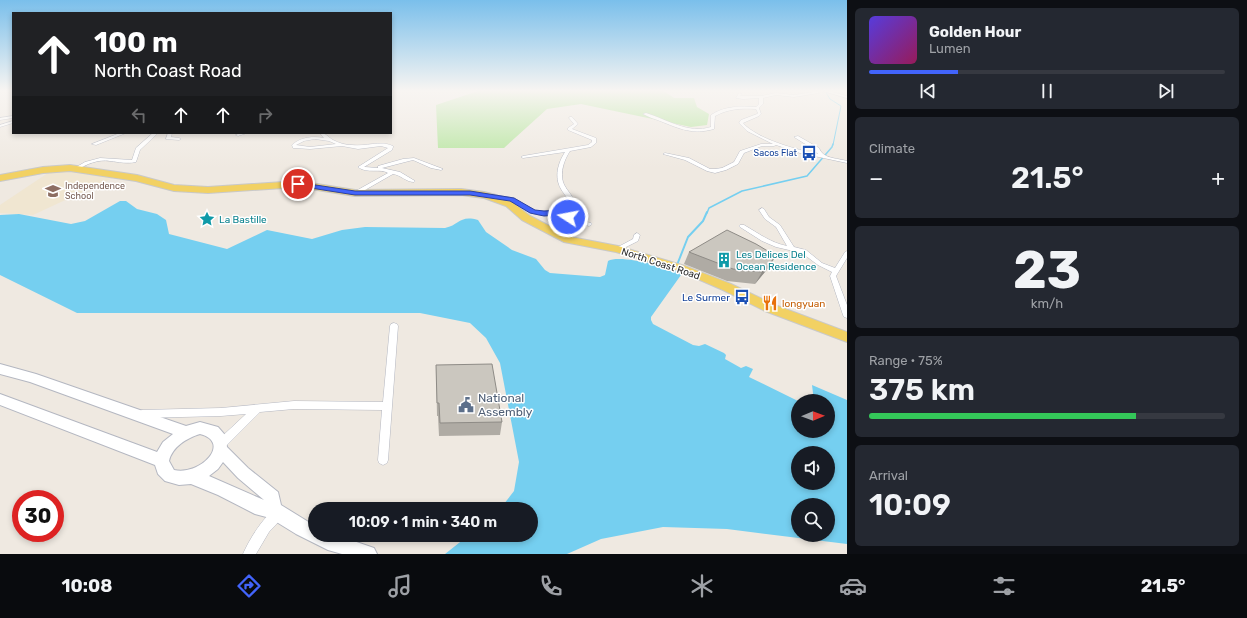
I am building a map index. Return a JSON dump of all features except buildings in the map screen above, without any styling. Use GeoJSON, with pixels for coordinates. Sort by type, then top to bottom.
{"type":"FeatureCollection","features":[{"type":"Feature","properties":{"kind":"main road","name":"North Coast Road"},"geometry":{"type":"LineString","coordinates":[[0,178],[43,170],[75,169],[137,178],[174,188],[208,190],[298,184],[355,193],[461,192],[493,197],[508,204],[526,218],[568,240],[618,249],[676,266],[727,287],[770,308],[847,335]]}},
{"type":"Feature","properties":{"kind":"street"},"geometry":{"type":"LineString","coordinates":[[0,118],[12,117]]}},
{"type":"Feature","properties":{"kind":"street"},"geometry":{"type":"LineString","coordinates":[[653,117],[686,129],[704,130],[713,128],[713,117]]}},
{"type":"Feature","properties":{"kind":"street"},"geometry":{"type":"LineString","coordinates":[[753,117],[742,121],[741,123],[745,128],[776,145],[847,162]]}},
{"type":"Feature","properties":{"kind":"street"},"geometry":{"type":"LineString","coordinates":[[523,157],[589,146],[594,143],[594,139],[570,129],[576,124],[571,118]]}},
{"type":"Feature","properties":{"kind":"street"},"geometry":{"type":"LineString","coordinates":[[0,126],[12,122]]}},
{"type":"Feature","properties":{"kind":"street"},"geometry":{"type":"LineString","coordinates":[[94,144],[121,134]]}},
{"type":"Feature","properties":{"kind":"street"},"geometry":{"type":"LineString","coordinates":[[75,169],[94,160],[107,159],[122,162],[134,161],[138,149],[155,134]]}},
{"type":"Feature","properties":{"kind":"street"},"geometry":{"type":"LineString","coordinates":[[170,134],[168,138],[179,139]]}},
{"type":"Feature","properties":{"kind":"street"},"geometry":{"type":"LineString","coordinates":[[238,136],[243,134]]}},
{"type":"Feature","properties":{"kind":"street"},"geometry":{"type":"LineString","coordinates":[[323,134],[331,140]]}},
{"type":"Feature","properties":{"kind":"street"},"geometry":{"type":"LineString","coordinates":[[796,137],[817,149],[823,157]]}},
{"type":"Feature","properties":{"kind":"street"},"geometry":{"type":"LineString","coordinates":[[342,144],[310,148],[295,147],[294,145],[312,138],[331,140],[362,148],[390,146],[390,149],[360,167],[364,169],[387,170],[401,174],[412,181]]}},
{"type":"Feature","properties":{"kind":"street"},"geometry":{"type":"LineString","coordinates":[[665,154],[687,159],[709,170],[715,171],[724,169],[736,162],[742,152],[761,145],[776,145]]}},
{"type":"Feature","properties":{"kind":"street"},"geometry":{"type":"LineString","coordinates":[[493,197],[512,199],[533,212],[539,213],[571,210],[572,207],[570,198],[563,189],[560,180],[561,161],[568,150]]}},
{"type":"Feature","properties":{"kind":"street"},"geometry":{"type":"LineString","coordinates":[[375,170],[410,159],[430,167],[441,169]]}},
{"type":"Feature","properties":{"kind":"street"},"geometry":{"type":"LineString","coordinates":[[355,193],[389,176],[391,172]]}},
{"type":"Feature","properties":{"kind":"street"},"geometry":{"type":"LineString","coordinates":[[762,210],[767,218],[778,226],[792,249]]}},
{"type":"Feature","properties":{"kind":"street"},"geometry":{"type":"LineString","coordinates":[[560,212],[573,220],[588,224]]}},
{"type":"Feature","properties":{"kind":"street"},"geometry":{"type":"LineString","coordinates":[[742,226],[764,240],[778,246],[804,251],[820,264],[836,271]]}},
{"type":"Feature","properties":{"kind":"street"},"geometry":{"type":"LineString","coordinates":[[618,249],[636,240],[637,234]]}},
{"type":"Feature","properties":{"kind":"street"},"geometry":{"type":"LineString","coordinates":[[847,253],[833,276],[847,315]]}},
{"type":"Feature","properties":{"kind":"street"},"geometry":{"type":"LineString","coordinates":[[383,460],[394,326]]}},
{"type":"Feature","properties":{"kind":"street"},"geometry":{"type":"LineString","coordinates":[[0,369],[32,378],[185,432]]}},
{"type":"Feature","properties":{"kind":"street"},"geometry":{"type":"LineString","coordinates":[[0,399],[162,461]]}},
{"type":"Feature","properties":{"kind":"street"},"geometry":{"type":"LineString","coordinates":[[132,414],[221,412],[256,410],[294,405],[387,406]]}},
{"type":"Feature","properties":{"kind":"street"},"geometry":{"type":"LineString","coordinates":[[249,554],[276,512],[272,497],[243,473],[221,447],[217,434],[207,429],[185,432],[167,448],[162,461],[165,473],[170,476],[183,479],[191,478],[207,470],[213,464],[221,447],[256,410]]}},
{"type":"Feature","properties":{"kind":"street"},"geometry":{"type":"LineString","coordinates":[[191,478],[223,489],[261,508],[276,512],[308,531]]}},
{"type":"Feature","properties":{"kind":"street"},"geometry":{"type":"LineString","coordinates":[[331,542],[368,554]]}},
{"type":"Feature","properties":{"kind":"shaded area","name":"Independence School"},"geometry":{"type":"Polygon","coordinates":[[[74,170],[115,177],[33,215],[0,213],[0,205],[48,173],[74,170]]]}},
{"type":"Feature","properties":{"kind":"green space"},"geometry":{"type":"Polygon","coordinates":[[[437,117],[538,117],[504,148],[438,148],[437,117]]]}},
{"type":"Feature","properties":{"kind":"green space"},"geometry":{"type":"Polygon","coordinates":[[[642,117],[708,117],[707,125],[691,127],[642,117]]]}},
{"type":"Feature","properties":{"kind":"water"},"geometry":{"type":"Polygon","coordinates":[[[120,201],[126,201],[137,209],[157,214],[166,220],[169,234],[227,249],[267,230],[312,239],[342,230],[365,227],[445,228],[463,220],[472,219],[478,220],[486,232],[512,250],[536,259],[545,270],[550,273],[600,277],[605,275],[608,261],[614,259],[643,262],[680,271],[681,275],[651,317],[653,324],[693,345],[699,346],[705,344],[724,353],[726,355],[725,359],[741,368],[746,366],[753,369],[749,377],[791,398],[791,438],[835,438],[835,395],[847,400],[847,544],[831,542],[835,542],[835,498],[791,498],[791,537],[727,529],[663,527],[601,539],[567,554],[445,554],[460,542],[538,542],[538,502],[505,502],[514,491],[519,462],[500,363],[486,338],[470,323],[420,313],[77,313],[0,275],[0,215],[19,214],[71,224],[85,221],[120,201]]]}},
{"type":"Feature","properties":{"kind":"water"},"geometry":{"type":"Polygon","coordinates":[[[812,385],[833,394],[813,394],[812,385]]]}},
{"type":"Feature","properties":{"kind":"waterway"},"geometry":{"type":"LineString","coordinates":[[833,145],[839,117]]}},
{"type":"Feature","properties":{"kind":"waterway"},"geometry":{"type":"LineString","coordinates":[[707,213],[709,208],[742,191],[807,176],[833,144]]}},
{"type":"Feature","properties":{"kind":"waterway"},"geometry":{"type":"LineString","coordinates":[[677,265],[688,237],[703,221],[707,212]]}},
{"type":"Feature","properties":{"kind":"place","name":"Sacos Flat"},"geometry":{"type":"Point","coordinates":[809,153]}},
{"type":"Feature","properties":{"kind":"place","name":"Independence School"},"geometry":{"type":"Point","coordinates":[53,191]}},
{"type":"Feature","properties":{"kind":"place","name":"La Bastille"},"geometry":{"type":"Point","coordinates":[207,219]}},
{"type":"Feature","properties":{"kind":"place","name":"Les Delices Del Ocean Residence"},"geometry":{"type":"Point","coordinates":[724,260]}},
{"type":"Feature","properties":{"kind":"place","name":"Le Surmer"},"geometry":{"type":"Point","coordinates":[742,297]}},
{"type":"Feature","properties":{"kind":"place","name":"longyuan"},"geometry":{"type":"Point","coordinates":[770,303]}},
{"type":"Feature","properties":{"kind":"place","name":"National Assembly"},"geometry":{"type":"Point","coordinates":[466,405]}},
{"type":"Feature","properties":{"kind":"route"},"geometry":{"type":"LineString","coordinates":[[298,184],[355,193],[470,193],[512,199],[533,212],[560,212],[568,217]]}}]}
